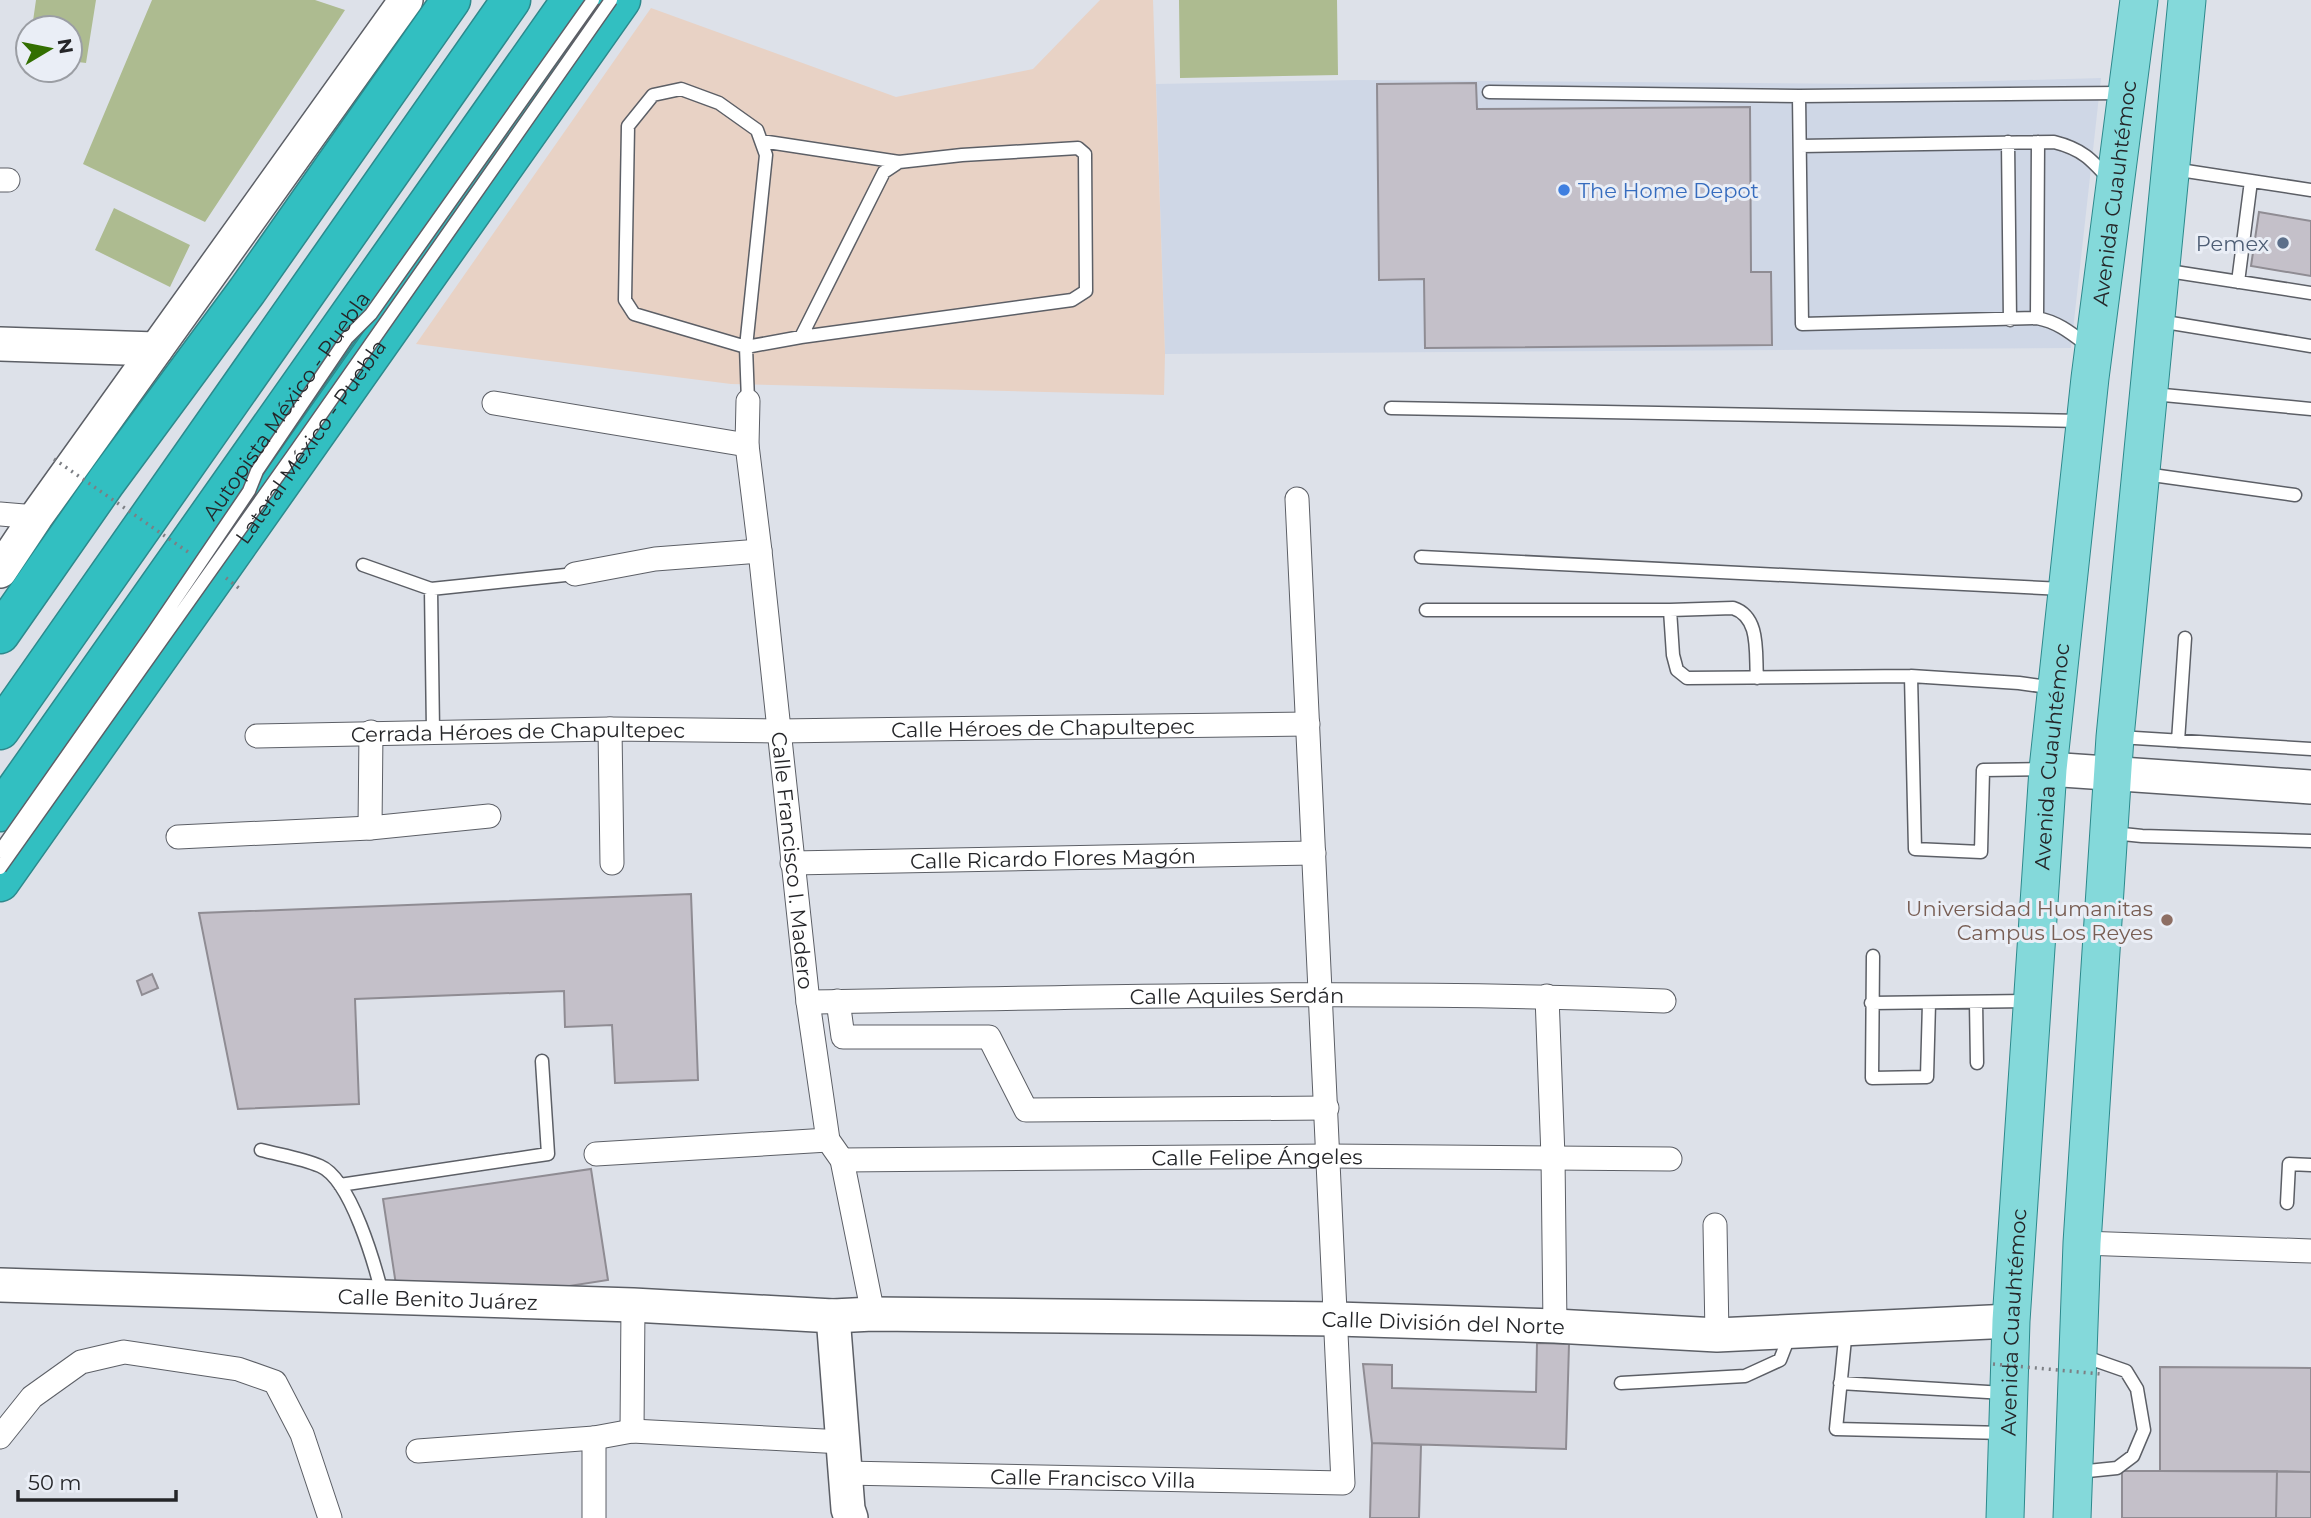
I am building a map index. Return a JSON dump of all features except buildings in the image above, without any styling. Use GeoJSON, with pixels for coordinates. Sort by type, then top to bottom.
{"type":"FeatureCollection","features":[{"type":"Feature","properties":{"kind":"highway"},"geometry":{"type":"LineString","coordinates":[[0,634],[106,482],[247,291],[451,0]]}},
{"type":"Feature","properties":{"kind":"highway"},"geometry":{"type":"LineString","coordinates":[[247,291],[471,24],[495,0]]}},
{"type":"Feature","properties":{"kind":"highway"},"geometry":{"type":"LineString","coordinates":[[0,730],[511,0]]}},
{"type":"Feature","properties":{"kind":"highway","name":"Autopista México - Puebla"},"geometry":{"type":"LineString","coordinates":[[0,812],[571,0]]}},
{"type":"Feature","properties":{"kind":"highway","name":"Lateral México - Puebla"},"geometry":{"type":"LineString","coordinates":[[0,882],[621,0]]}},
{"type":"Feature","properties":{"kind":"main road"},"geometry":{"type":"LineString","coordinates":[[0,571],[407,0]]}},
{"type":"Feature","properties":{"kind":"main road","name":"Avenida Cuauhtémoc"},"geometry":{"type":"LineString","coordinates":[[2006,1518],[2007,1433],[2001,1379],[2011,1321],[2048,769],[2085,421],[2139,0]]}},
{"type":"Feature","properties":{"kind":"main road"},"geometry":{"type":"LineString","coordinates":[[2072,1518],[2074,1472],[2090,1364],[2082,1243],[2115,737],[2187,0]]}},
{"type":"Feature","properties":{"kind":"main road"},"geometry":{"type":"LineString","coordinates":[[2171,169],[2204,0]]}},
{"type":"Feature","properties":{"kind":"main road"},"geometry":{"type":"LineString","coordinates":[[0,344],[156,349]]}},
{"type":"Feature","properties":{"kind":"main road"},"geometry":{"type":"LineString","coordinates":[[2048,769],[2311,787]]}},
{"type":"Feature","properties":{"kind":"main road","name":"Calle Benito Juárez"},"geometry":{"type":"LineString","coordinates":[[0,1285],[633,1305],[833,1317],[873,1314]]}},
{"type":"Feature","properties":{"kind":"main road","name":"Calle División del Norte"},"geometry":{"type":"LineString","coordinates":[[873,1314],[1337,1319],[1555,1326],[1717,1335],[2011,1321]]}},
{"type":"Feature","properties":{"kind":"main road"},"geometry":{"type":"LineString","coordinates":[[833,1317],[848,1509],[851,1518]]}},
{"type":"Feature","properties":{"kind":"street","name":"Calle Francisco I. Madero"},"geometry":{"type":"LineString","coordinates":[[748,401],[747,445],[808,1002],[828,1140],[842,1160],[873,1314]]}},
{"type":"Feature","properties":{"kind":"street"},"geometry":{"type":"LineString","coordinates":[[494,403],[747,445]]}},
{"type":"Feature","properties":{"kind":"street"},"geometry":{"type":"LineString","coordinates":[[1297,499],[1337,1319]]}},
{"type":"Feature","properties":{"kind":"street"},"geometry":{"type":"LineString","coordinates":[[0,514],[36,517]]}},
{"type":"Feature","properties":{"kind":"street"},"geometry":{"type":"LineString","coordinates":[[575,574],[655,559],[760,551]]}},
{"type":"Feature","properties":{"kind":"street","name":"Calle Héroes de Chapultepec"},"geometry":{"type":"LineString","coordinates":[[778,731],[1308,724]]}},
{"type":"Feature","properties":{"kind":"street"},"geometry":{"type":"LineString","coordinates":[[610,729],[612,863]]}},
{"type":"Feature","properties":{"kind":"street","name":"Cerrada Héroes de Chapultepec"},"geometry":{"type":"LineString","coordinates":[[257,736],[610,729],[778,731]]}},
{"type":"Feature","properties":{"kind":"street"},"geometry":{"type":"LineString","coordinates":[[370,828],[371,732]]}},
{"type":"Feature","properties":{"kind":"street"},"geometry":{"type":"LineString","coordinates":[[178,837],[370,828],[489,816]]}},
{"type":"Feature","properties":{"kind":"street","name":"Calle Ricardo Flores Magón"},"geometry":{"type":"LineString","coordinates":[[792,863],[1314,853]]}},
{"type":"Feature","properties":{"kind":"street","name":"Calle Aquiles Serdán"},"geometry":{"type":"LineString","coordinates":[[808,1002],[1321,995],[1547,996],[1664,1001]]}},
{"type":"Feature","properties":{"kind":"street"},"geometry":{"type":"LineString","coordinates":[[1547,996],[1555,1326]]}},
{"type":"Feature","properties":{"kind":"street"},"geometry":{"type":"LineString","coordinates":[[838,1001],[842,1037],[989,1037],[1026,1110],[1326,1108]]}},
{"type":"Feature","properties":{"kind":"street"},"geometry":{"type":"LineString","coordinates":[[596,1154],[828,1140]]}},
{"type":"Feature","properties":{"kind":"street","name":"Calle Felipe Ángeles"},"geometry":{"type":"LineString","coordinates":[[842,1160],[1329,1156],[1670,1159]]}},
{"type":"Feature","properties":{"kind":"street"},"geometry":{"type":"LineString","coordinates":[[1715,1225],[1717,1335]]}},
{"type":"Feature","properties":{"kind":"street"},"geometry":{"type":"LineString","coordinates":[[2082,1243],[2311,1251]]}},
{"type":"Feature","properties":{"kind":"street"},"geometry":{"type":"LineString","coordinates":[[632,1431],[633,1305]]}},
{"type":"Feature","properties":{"kind":"street","name":"Calle Francisco Villa"},"geometry":{"type":"LineString","coordinates":[[844,1457],[1343,1483],[1337,1319]]}},
{"type":"Feature","properties":{"kind":"street"},"geometry":{"type":"LineString","coordinates":[[0,1437],[32,1397],[81,1362],[124,1352],[237,1369],[275,1382],[302,1434],[330,1518]]}},
{"type":"Feature","properties":{"kind":"street"},"geometry":{"type":"LineString","coordinates":[[418,1451],[594,1438],[632,1431],[844,1457]]}},
{"type":"Feature","properties":{"kind":"street"},"geometry":{"type":"LineString","coordinates":[[594,1438],[594,1518]]}},
{"type":"Feature","properties":{"kind":"lane"},"geometry":{"type":"LineString","coordinates":[[0,851],[227,524],[249,491],[257,471],[347,338],[371,314],[593,0]]}},
{"type":"Feature","properties":{"kind":"lane"},"geometry":{"type":"LineString","coordinates":[[0,868],[611,0]]}},
{"type":"Feature","properties":{"kind":"lane"},"geometry":{"type":"LineString","coordinates":[[748,401],[746,347],[766,155],[757,130],[719,103],[681,89],[653,95],[628,126],[625,300],[634,314],[746,347],[1072,300],[1086,291],[1085,154],[1078,148],[962,155],[900,162],[761,141]]}},
{"type":"Feature","properties":{"kind":"lane"},"geometry":{"type":"LineString","coordinates":[[1489,92],[1800,96],[2127,93]]}},
{"type":"Feature","properties":{"kind":"lane"},"geometry":{"type":"LineString","coordinates":[[1800,96],[1802,324],[2037,318],[2063,326],[2094,351]]}},
{"type":"Feature","properties":{"kind":"lane"},"geometry":{"type":"LineString","coordinates":[[2008,142],[2010,320]]}},
{"type":"Feature","properties":{"kind":"lane"},"geometry":{"type":"LineString","coordinates":[[2037,318],[2038,142]]}},
{"type":"Feature","properties":{"kind":"lane"},"geometry":{"type":"LineString","coordinates":[[1800,146],[2054,142],[2072,147],[2090,158],[2115,186]]}},
{"type":"Feature","properties":{"kind":"lane"},"geometry":{"type":"LineString","coordinates":[[802,337],[884,172],[900,162]]}},
{"type":"Feature","properties":{"kind":"lane"},"geometry":{"type":"LineString","coordinates":[[2171,169],[2311,190]]}},
{"type":"Feature","properties":{"kind":"lane"},"geometry":{"type":"LineString","coordinates":[[2238,282],[2251,181]]}},
{"type":"Feature","properties":{"kind":"lane"},"geometry":{"type":"LineString","coordinates":[[2162,270],[2311,293]]}},
{"type":"Feature","properties":{"kind":"lane"},"geometry":{"type":"LineString","coordinates":[[2157,321],[2311,346]]}},
{"type":"Feature","properties":{"kind":"lane"},"geometry":{"type":"LineString","coordinates":[[2149,393],[2311,408]]}},
{"type":"Feature","properties":{"kind":"lane"},"geometry":{"type":"LineString","coordinates":[[1391,408],[2085,421]]}},
{"type":"Feature","properties":{"kind":"lane"},"geometry":{"type":"LineString","coordinates":[[2141,474],[2295,495]]}},
{"type":"Feature","properties":{"kind":"lane"},"geometry":{"type":"LineString","coordinates":[[1421,556],[2067,590]]}},
{"type":"Feature","properties":{"kind":"lane"},"geometry":{"type":"LineString","coordinates":[[363,565],[431,590],[575,574]]}},
{"type":"Feature","properties":{"kind":"lane"},"geometry":{"type":"LineString","coordinates":[[431,590],[433,731]]}},
{"type":"Feature","properties":{"kind":"lane"},"geometry":{"type":"LineString","coordinates":[[1426,610],[1734,608],[1743,611],[1753,627],[1757,678]]}},
{"type":"Feature","properties":{"kind":"lane"},"geometry":{"type":"LineString","coordinates":[[1670,610],[1673,655],[1677,670],[1687,678],[1911,676],[2057,688]]}},
{"type":"Feature","properties":{"kind":"lane"},"geometry":{"type":"LineString","coordinates":[[2178,741],[2185,638]]}},
{"type":"Feature","properties":{"kind":"lane"},"geometry":{"type":"LineString","coordinates":[[1911,676],[1915,849],[1981,852],[1983,769],[2048,769]]}},
{"type":"Feature","properties":{"kind":"lane"},"geometry":{"type":"LineString","coordinates":[[2115,737],[2311,749]]}},
{"type":"Feature","properties":{"kind":"lane"},"geometry":{"type":"LineString","coordinates":[[2109,833],[2311,841]]}},
{"type":"Feature","properties":{"kind":"lane"},"geometry":{"type":"LineString","coordinates":[[1874,956],[1871,1003],[1872,1078],[1927,1077],[1929,1003]]}},
{"type":"Feature","properties":{"kind":"lane"},"geometry":{"type":"LineString","coordinates":[[1871,1003],[2032,1000]]}},
{"type":"Feature","properties":{"kind":"lane"},"geometry":{"type":"LineString","coordinates":[[1976,1002],[1977,1063]]}},
{"type":"Feature","properties":{"kind":"lane"},"geometry":{"type":"LineString","coordinates":[[340,1185],[548,1153],[542,1061]]}},
{"type":"Feature","properties":{"kind":"lane"},"geometry":{"type":"LineString","coordinates":[[261,1150],[322,1166],[340,1185],[356,1213],[376,1268],[383,1297]]}},
{"type":"Feature","properties":{"kind":"lane"},"geometry":{"type":"LineString","coordinates":[[2287,1203],[2289,1164],[2311,1165]]}},
{"type":"Feature","properties":{"kind":"lane"},"geometry":{"type":"LineString","coordinates":[[1846,1329],[1836,1429],[2007,1433]]}},
{"type":"Feature","properties":{"kind":"lane"},"geometry":{"type":"LineString","coordinates":[[1620,1383],[1745,1376],[1780,1360],[1787,1342],[1787,1332]]}},
{"type":"Feature","properties":{"kind":"lane"},"geometry":{"type":"LineString","coordinates":[[2074,1472],[2117,1468],[2133,1456],[2144,1430],[2137,1389],[2126,1371],[2090,1364]]}},
{"type":"Feature","properties":{"kind":"lane"},"geometry":{"type":"LineString","coordinates":[[1840,1383],[2001,1379]]}},
{"type":"Feature","properties":{"kind":"path"},"geometry":{"type":"LineString","coordinates":[[54,459],[197,558]]}},
{"type":"Feature","properties":{"kind":"path"},"geometry":{"type":"LineString","coordinates":[[218,573],[240,589]]}},
{"type":"Feature","properties":{"kind":"path"},"geometry":{"type":"LineString","coordinates":[[2001,1379],[2090,1364]]}},
{"type":"Feature","properties":{"kind":"shaded area"},"geometry":{"type":"Polygon","coordinates":[[[1100,0],[1153,0],[1165,354],[1164,395],[731,384],[416,344],[651,8],[896,97],[1033,69],[1100,0]]]}},
{"type":"Feature","properties":{"kind":"shaded area"},"geometry":{"type":"Polygon","coordinates":[[[2101,78],[2071,348],[1165,354],[1156,84],[1355,80],[1881,84],[2101,78]]]}},
{"type":"Feature","properties":{"kind":"green space"},"geometry":{"type":"Polygon","coordinates":[[[36,0],[96,0],[86,63],[84,14],[34,14],[36,0]]]}},
{"type":"Feature","properties":{"kind":"green space"},"geometry":{"type":"Polygon","coordinates":[[[152,0],[315,0],[345,10],[205,222],[83,164],[152,0]]]}},
{"type":"Feature","properties":{"kind":"green space"},"geometry":{"type":"Polygon","coordinates":[[[1179,0],[1337,0],[1338,75],[1180,78],[1179,0]]]}},
{"type":"Feature","properties":{"kind":"green space"},"geometry":{"type":"Polygon","coordinates":[[[114,208],[190,245],[170,287],[95,250],[114,208]]]}},
{"type":"Feature","properties":{"kind":"place","name":"The Home Depot"},"geometry":{"type":"Point","coordinates":[1564,190]}},
{"type":"Feature","properties":{"kind":"place","name":"Pemex"},"geometry":{"type":"Point","coordinates":[2283,243]}},
{"type":"Feature","properties":{"kind":"place","name":"Universidad Humanitas Campus Los Reyes"},"geometry":{"type":"Point","coordinates":[2167,920]}}]}
